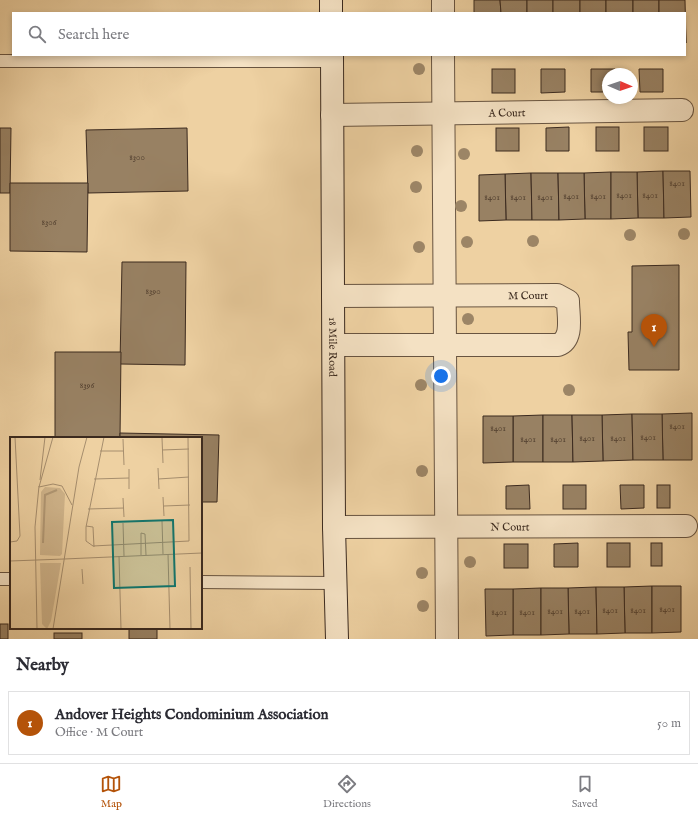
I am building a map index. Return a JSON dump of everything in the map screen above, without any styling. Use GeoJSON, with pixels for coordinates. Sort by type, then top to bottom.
{"type":"FeatureCollection","features":[{"type":"Feature","properties":{"kind":"street"},"geometry":{"type":"LineString","coordinates":[[331,0],[331,12]]}},
{"type":"Feature","properties":{"kind":"street"},"geometry":{"type":"LineString","coordinates":[[443,0],[443,12]]}},
{"type":"Feature","properties":{"kind":"street"},"geometry":{"type":"LineString","coordinates":[[443,56],[447,639]]}},
{"type":"Feature","properties":{"kind":"street","name":"18 Mile Road"},"geometry":{"type":"LineString","coordinates":[[332,58],[334,527],[337,639]]}},
{"type":"Feature","properties":{"kind":"street","name":"A Court"},"geometry":{"type":"LineString","coordinates":[[332,114],[682,110]]}},
{"type":"Feature","properties":{"kind":"street","name":"M Court"},"geometry":{"type":"LineString","coordinates":[[333,296],[557,295],[568,301],[568,337],[564,343],[558,345],[334,345]]}},
{"type":"Feature","properties":{"kind":"street","name":"N Court"},"geometry":{"type":"LineString","coordinates":[[334,527],[686,526]]}},
{"type":"Feature","properties":{"kind":"lane"},"geometry":{"type":"LineString","coordinates":[[0,60],[332,58]]}},
{"type":"Feature","properties":{"kind":"lane"},"geometry":{"type":"LineString","coordinates":[[202,582],[336,583]]}},
{"type":"Feature","properties":{"kind":"building"},"geometry":{"type":"Polygon","coordinates":[[[474,0],[500,0],[501,12],[474,12],[474,0]]]}},
{"type":"Feature","properties":{"kind":"building"},"geometry":{"type":"Polygon","coordinates":[[[500,0],[527,0],[527,12],[501,12],[500,0]]]}},
{"type":"Feature","properties":{"kind":"building"},"geometry":{"type":"Polygon","coordinates":[[[527,0],[553,0],[553,12],[527,12],[527,0]]]}},
{"type":"Feature","properties":{"kind":"building"},"geometry":{"type":"Polygon","coordinates":[[[553,0],[580,0],[580,12],[553,12],[553,0]]]}},
{"type":"Feature","properties":{"kind":"building"},"geometry":{"type":"Polygon","coordinates":[[[580,0],[606,0],[606,12],[580,12],[580,0]]]}},
{"type":"Feature","properties":{"kind":"building"},"geometry":{"type":"Polygon","coordinates":[[[606,0],[633,0],[633,12],[606,12],[606,0]]]}},
{"type":"Feature","properties":{"kind":"building"},"geometry":{"type":"Polygon","coordinates":[[[633,0],[659,0],[659,12],[633,12],[633,0]]]}},
{"type":"Feature","properties":{"kind":"building"},"geometry":{"type":"Polygon","coordinates":[[[659,0],[685,0],[685,12],[659,12],[659,0]]]}},
{"type":"Feature","properties":{"kind":"building"},"geometry":{"type":"Polygon","coordinates":[[[492,69],[515,69],[515,93],[492,93],[492,69]]]}},
{"type":"Feature","properties":{"kind":"building"},"geometry":{"type":"Polygon","coordinates":[[[541,69],[565,69],[565,92],[541,93],[541,69]]]}},
{"type":"Feature","properties":{"kind":"building"},"geometry":{"type":"Polygon","coordinates":[[[591,69],[602,69],[602,92],[591,92],[591,69]]]}},
{"type":"Feature","properties":{"kind":"building"},"geometry":{"type":"Polygon","coordinates":[[[639,69],[663,69],[663,92],[640,92],[639,69]]]}},
{"type":"Feature","properties":{"kind":"building"},"geometry":{"type":"Polygon","coordinates":[[[569,127],[569,151],[546,151],[546,128],[569,127]]]}},
{"type":"Feature","properties":{"kind":"building"},"geometry":{"type":"Polygon","coordinates":[[[596,127],[619,127],[619,151],[596,151],[596,127]]]}},
{"type":"Feature","properties":{"kind":"building"},"geometry":{"type":"Polygon","coordinates":[[[644,127],[668,127],[668,151],[644,151],[644,127]]]}},
{"type":"Feature","properties":{"kind":"building"},"geometry":{"type":"Polygon","coordinates":[[[0,128],[11,128],[10,193],[0,193],[0,128]]]}},
{"type":"Feature","properties":{"kind":"building"},"geometry":{"type":"Polygon","coordinates":[[[187,128],[188,191],[88,193],[86,130],[187,128]]]}},
{"type":"Feature","properties":{"kind":"building"},"geometry":{"type":"Polygon","coordinates":[[[496,128],[519,128],[519,151],[496,151],[496,128]]]}},
{"type":"Feature","properties":{"kind":"building"},"geometry":{"type":"Polygon","coordinates":[[[663,171],[664,218],[638,218],[637,172],[663,171]]]}},
{"type":"Feature","properties":{"kind":"building"},"geometry":{"type":"Polygon","coordinates":[[[663,171],[690,171],[691,217],[664,218],[663,171]]]}},
{"type":"Feature","properties":{"kind":"building"},"geometry":{"type":"Polygon","coordinates":[[[611,172],[611,219],[585,219],[584,173],[611,172]]]}},
{"type":"Feature","properties":{"kind":"building"},"geometry":{"type":"Polygon","coordinates":[[[611,172],[637,172],[638,218],[611,219],[611,172]]]}},
{"type":"Feature","properties":{"kind":"building"},"geometry":{"type":"Polygon","coordinates":[[[531,173],[532,220],[506,220],[505,174],[531,173]]]}},
{"type":"Feature","properties":{"kind":"building"},"geometry":{"type":"Polygon","coordinates":[[[531,173],[558,173],[559,220],[532,220],[531,173]]]}},
{"type":"Feature","properties":{"kind":"building"},"geometry":{"type":"Polygon","coordinates":[[[558,173],[584,173],[585,219],[559,220],[558,173]]]}},
{"type":"Feature","properties":{"kind":"building"},"geometry":{"type":"Polygon","coordinates":[[[505,174],[506,220],[479,221],[479,175],[505,174]]]}},
{"type":"Feature","properties":{"kind":"building"},"geometry":{"type":"Polygon","coordinates":[[[10,183],[88,183],[87,252],[10,251],[10,183]]]}},
{"type":"Feature","properties":{"kind":"building"},"geometry":{"type":"Polygon","coordinates":[[[122,262],[186,262],[185,365],[120,364],[122,262]]]}},
{"type":"Feature","properties":{"kind":"building"},"geometry":{"type":"Polygon","coordinates":[[[679,265],[679,370],[629,370],[628,332],[632,332],[632,266],[679,265]]]}},
{"type":"Feature","properties":{"kind":"building"},"geometry":{"type":"Polygon","coordinates":[[[55,352],[121,352],[120,437],[55,437],[55,352]]]}},
{"type":"Feature","properties":{"kind":"building"},"geometry":{"type":"Polygon","coordinates":[[[692,413],[692,460],[663,460],[662,414],[692,413]]]}},
{"type":"Feature","properties":{"kind":"building"},"geometry":{"type":"Polygon","coordinates":[[[632,414],[633,460],[603,461],[602,415],[632,414]]]}},
{"type":"Feature","properties":{"kind":"building"},"geometry":{"type":"Polygon","coordinates":[[[632,414],[662,414],[663,460],[633,460],[632,414]]]}},
{"type":"Feature","properties":{"kind":"building"},"geometry":{"type":"Polygon","coordinates":[[[543,415],[543,462],[513,462],[513,416],[543,415]]]}},
{"type":"Feature","properties":{"kind":"building"},"geometry":{"type":"Polygon","coordinates":[[[543,415],[572,415],[573,462],[543,462],[543,415]]]}},
{"type":"Feature","properties":{"kind":"building"},"geometry":{"type":"Polygon","coordinates":[[[572,415],[602,415],[603,461],[573,462],[572,415]]]}},
{"type":"Feature","properties":{"kind":"building"},"geometry":{"type":"Polygon","coordinates":[[[483,416],[513,416],[513,462],[483,463],[483,416]]]}},
{"type":"Feature","properties":{"kind":"building"},"geometry":{"type":"Polygon","coordinates":[[[120,433],[219,435],[217,502],[202,502],[202,437],[120,437],[120,433]]]}},
{"type":"Feature","properties":{"kind":"building"},"geometry":{"type":"Polygon","coordinates":[[[529,485],[530,509],[506,509],[506,486],[529,485]]]}},
{"type":"Feature","properties":{"kind":"building"},"geometry":{"type":"Polygon","coordinates":[[[563,485],[586,485],[586,509],[563,509],[563,485]]]}},
{"type":"Feature","properties":{"kind":"building"},"geometry":{"type":"Polygon","coordinates":[[[620,485],[644,485],[644,508],[621,509],[620,485]]]}},
{"type":"Feature","properties":{"kind":"building"},"geometry":{"type":"Polygon","coordinates":[[[657,485],[670,485],[670,508],[657,508],[657,485]]]}},
{"type":"Feature","properties":{"kind":"building"},"geometry":{"type":"Polygon","coordinates":[[[578,543],[578,567],[554,567],[554,544],[578,543]]]}},
{"type":"Feature","properties":{"kind":"building"},"geometry":{"type":"Polygon","coordinates":[[[607,543],[630,543],[630,567],[607,567],[607,543]]]}},
{"type":"Feature","properties":{"kind":"building"},"geometry":{"type":"Polygon","coordinates":[[[651,543],[662,543],[662,566],[651,566],[651,543]]]}},
{"type":"Feature","properties":{"kind":"building"},"geometry":{"type":"Polygon","coordinates":[[[504,544],[528,544],[528,568],[504,568],[504,544]]]}},
{"type":"Feature","properties":{"kind":"building"},"geometry":{"type":"Polygon","coordinates":[[[652,586],[652,633],[625,633],[624,587],[652,586]]]}},
{"type":"Feature","properties":{"kind":"building"},"geometry":{"type":"Polygon","coordinates":[[[652,586],[681,586],[681,632],[652,633],[652,586]]]}},
{"type":"Feature","properties":{"kind":"building"},"geometry":{"type":"Polygon","coordinates":[[[596,587],[597,634],[569,634],[568,588],[596,587]]]}},
{"type":"Feature","properties":{"kind":"building"},"geometry":{"type":"Polygon","coordinates":[[[596,587],[624,587],[625,633],[597,634],[596,587]]]}},
{"type":"Feature","properties":{"kind":"building"},"geometry":{"type":"Polygon","coordinates":[[[541,588],[541,635],[513,635],[513,589],[541,588]]]}},
{"type":"Feature","properties":{"kind":"building"},"geometry":{"type":"Polygon","coordinates":[[[541,588],[568,588],[569,634],[541,635],[541,588]]]}},
{"type":"Feature","properties":{"kind":"building"},"geometry":{"type":"Polygon","coordinates":[[[485,589],[513,589],[513,635],[486,636],[485,589]]]}},
{"type":"Feature","properties":{"kind":"building"},"geometry":{"type":"Polygon","coordinates":[[[0,624],[8,624],[8,639],[0,639],[0,624]]]}},
{"type":"Feature","properties":{"kind":"building"},"geometry":{"type":"Polygon","coordinates":[[[129,629],[157,629],[157,639],[129,639],[129,629]]]}},
{"type":"Feature","properties":{"kind":"building"},"geometry":{"type":"Polygon","coordinates":[[[54,633],[82,633],[82,639],[54,639],[54,633]]]}},
{"type":"Feature","properties":{"kind":"place","name":"Andover Heights Condominium Association"},"geometry":{"type":"Point","coordinates":[654,347]}}]}
